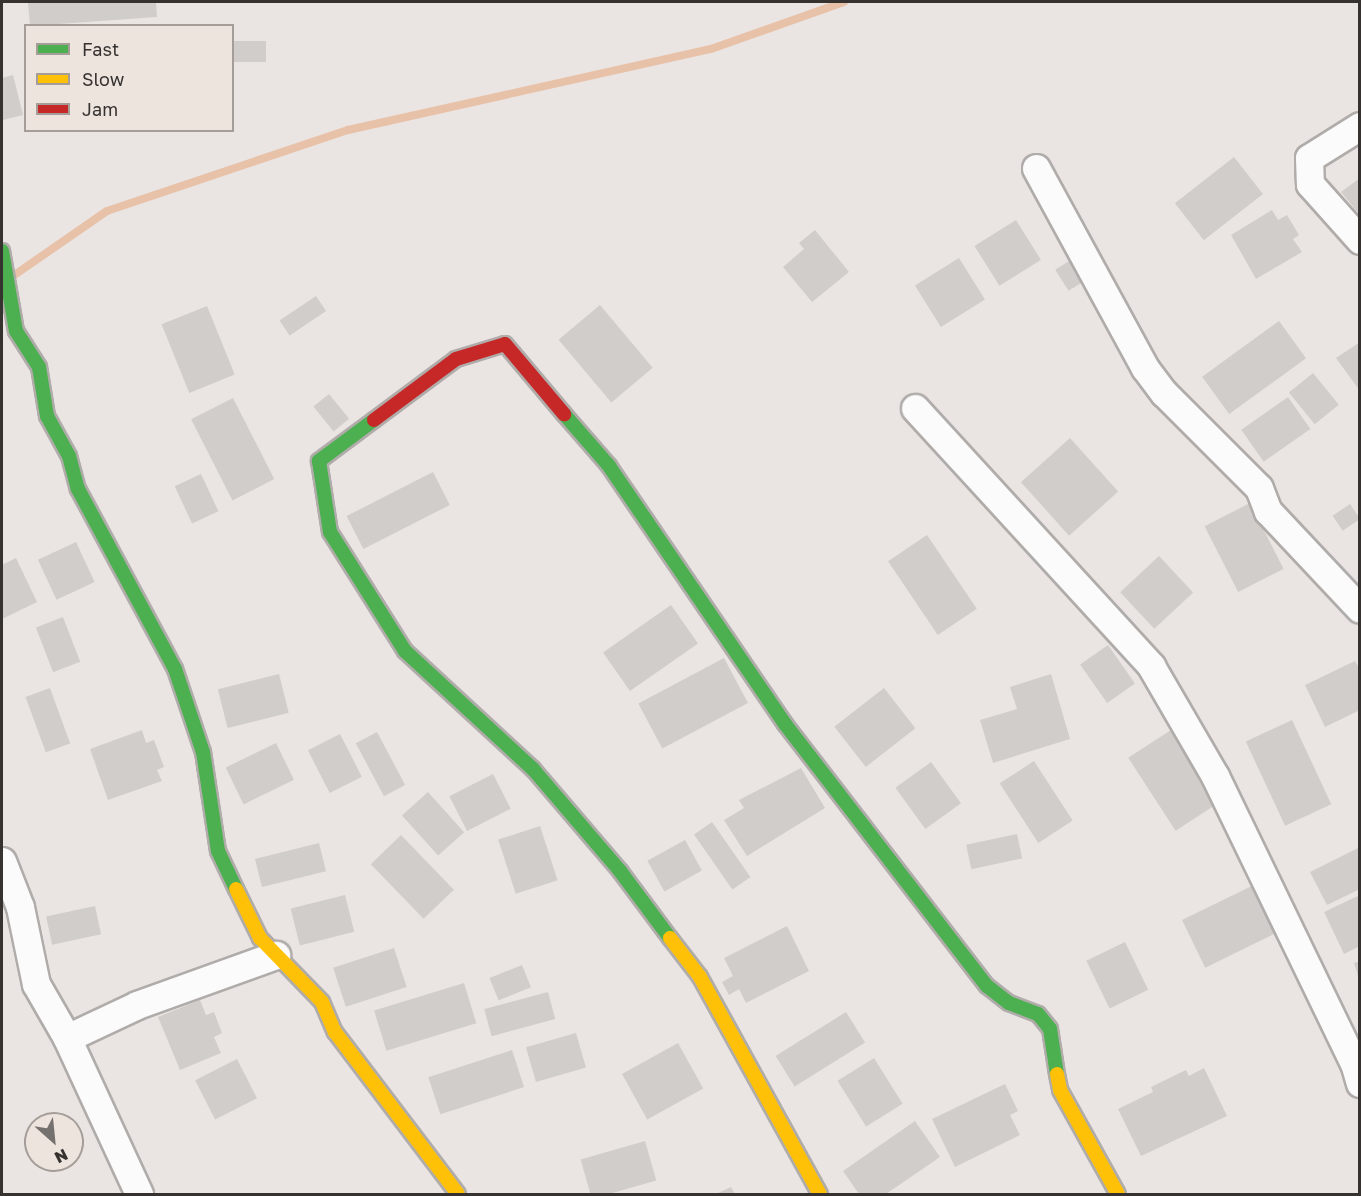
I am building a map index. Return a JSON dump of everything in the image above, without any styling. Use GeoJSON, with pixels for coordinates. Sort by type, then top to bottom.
{"type":"FeatureCollection","features":[{"type":"Feature","properties":{"kind":"street"},"geometry":{"type":"LineString","coordinates":[[1359,126],[1308,158],[1310,184],[1359,240]]}},
{"type":"Feature","properties":{"kind":"street"},"geometry":{"type":"LineString","coordinates":[[1036,168],[1145,368],[1164,393],[1259,488],[1268,511],[1359,609]]}},
{"type":"Feature","properties":{"kind":"street"},"geometry":{"type":"LineString","coordinates":[[3,254],[16,331],[39,367],[47,416],[69,456],[78,489],[175,669],[203,752],[218,851],[260,938],[322,1002],[336,1032],[458,1194]]}},
{"type":"Feature","properties":{"kind":"street"},"geometry":{"type":"LineString","coordinates":[[820,1194],[700,977],[620,871],[533,769],[405,651],[330,532],[318,461],[456,359],[505,344],[609,466],[785,724],[987,986],[1009,1003],[1038,1014],[1050,1029],[1060,1089],[1118,1194]]}},
{"type":"Feature","properties":{"kind":"street"},"geometry":{"type":"LineString","coordinates":[[915,408],[1151,666],[1215,776],[1355,1066],[1359,1083]]}},
{"type":"Feature","properties":{"kind":"street"},"geometry":{"type":"LineString","coordinates":[[2,861],[20,907],[36,984],[67,1038],[139,1194]]}},
{"type":"Feature","properties":{"kind":"street"},"geometry":{"type":"LineString","coordinates":[[67,1038],[137,1005],[276,955]]}},
{"type":"Feature","properties":{"kind":"building"},"geometry":{"type":"Polygon","coordinates":[[[28,2],[156,2],[157,17],[30,24],[28,2]]]}},
{"type":"Feature","properties":{"kind":"building"},"geometry":{"type":"Polygon","coordinates":[[[234,41],[266,41],[266,62],[234,62],[234,41]]]}},
{"type":"Feature","properties":{"kind":"building"},"geometry":{"type":"Polygon","coordinates":[[[13,75],[23,115],[3,120],[2,78],[13,75]]]}},
{"type":"Feature","properties":{"kind":"building"},"geometry":{"type":"Polygon","coordinates":[[[1234,157],[1263,194],[1204,240],[1175,203],[1234,157]]]}},
{"type":"Feature","properties":{"kind":"building"},"geometry":{"type":"Polygon","coordinates":[[[1360,178],[1360,215],[1341,192],[1360,178]]]}},
{"type":"Feature","properties":{"kind":"building"},"geometry":{"type":"Polygon","coordinates":[[[1272,210],[1278,220],[1287,215],[1299,235],[1293,239],[1302,252],[1256,279],[1231,235],[1272,210]]]}},
{"type":"Feature","properties":{"kind":"building"},"geometry":{"type":"Polygon","coordinates":[[[1016,220],[1041,260],[999,286],[974,246],[1016,220]]]}},
{"type":"Feature","properties":{"kind":"building"},"geometry":{"type":"Polygon","coordinates":[[[815,230],[849,272],[812,302],[783,267],[804,249],[799,243],[815,230]]]}},
{"type":"Feature","properties":{"kind":"building"},"geometry":{"type":"Polygon","coordinates":[[[959,258],[985,300],[941,327],[915,286],[959,258]]]}},
{"type":"Feature","properties":{"kind":"building"},"geometry":{"type":"Polygon","coordinates":[[[1074,258],[1087,279],[1069,291],[1055,270],[1074,258]]]}},
{"type":"Feature","properties":{"kind":"building"},"geometry":{"type":"Polygon","coordinates":[[[316,296],[326,311],[290,336],[280,321],[316,296]]]}},
{"type":"Feature","properties":{"kind":"building"},"geometry":{"type":"Polygon","coordinates":[[[600,305],[653,368],[611,403],[559,340],[600,305]]]}},
{"type":"Feature","properties":{"kind":"building"},"geometry":{"type":"Polygon","coordinates":[[[207,306],[235,375],[189,393],[162,324],[207,306]]]}},
{"type":"Feature","properties":{"kind":"building"},"geometry":{"type":"Polygon","coordinates":[[[1279,321],[1306,358],[1229,414],[1202,377],[1279,321]]]}},
{"type":"Feature","properties":{"kind":"building"},"geometry":{"type":"Polygon","coordinates":[[[1360,342],[1360,391],[1336,358],[1360,342]]]}},
{"type":"Feature","properties":{"kind":"building"},"geometry":{"type":"Polygon","coordinates":[[[1313,373],[1339,405],[1315,424],[1289,393],[1313,373]]]}},
{"type":"Feature","properties":{"kind":"building"},"geometry":{"type":"Polygon","coordinates":[[[329,394],[349,419],[334,431],[313,407],[329,394]]]}},
{"type":"Feature","properties":{"kind":"building"},"geometry":{"type":"Polygon","coordinates":[[[1288,397],[1310,429],[1264,462],[1241,430],[1288,397]]]}},
{"type":"Feature","properties":{"kind":"building"},"geometry":{"type":"Polygon","coordinates":[[[233,398],[274,479],[232,500],[191,419],[233,398]]]}},
{"type":"Feature","properties":{"kind":"building"},"geometry":{"type":"Polygon","coordinates":[[[1070,438],[1118,492],[1069,536],[1021,482],[1070,438]]]}},
{"type":"Feature","properties":{"kind":"building"},"geometry":{"type":"Polygon","coordinates":[[[433,472],[450,505],[363,549],[347,516],[433,472]]]}},
{"type":"Feature","properties":{"kind":"building"},"geometry":{"type":"Polygon","coordinates":[[[201,474],[218,511],[192,523],[175,486],[201,474]]]}},
{"type":"Feature","properties":{"kind":"building"},"geometry":{"type":"Polygon","coordinates":[[[1250,503],[1284,569],[1238,592],[1205,526],[1250,503]]]}},
{"type":"Feature","properties":{"kind":"building"},"geometry":{"type":"Polygon","coordinates":[[[1350,504],[1360,519],[1343,531],[1333,516],[1350,504]]]}},
{"type":"Feature","properties":{"kind":"building"},"geometry":{"type":"Polygon","coordinates":[[[927,535],[977,609],[938,635],[888,561],[927,535]]]}},
{"type":"Feature","properties":{"kind":"building"},"geometry":{"type":"Polygon","coordinates":[[[76,542],[95,582],[57,600],[38,560],[76,542]]]}},
{"type":"Feature","properties":{"kind":"building"},"geometry":{"type":"Polygon","coordinates":[[[1159,556],[1193,593],[1154,629],[1120,592],[1159,556]]]}},
{"type":"Feature","properties":{"kind":"building"},"geometry":{"type":"Polygon","coordinates":[[[16,558],[37,602],[2,619],[2,565],[16,558]]]}},
{"type":"Feature","properties":{"kind":"building"},"geometry":{"type":"Polygon","coordinates":[[[671,605],[698,644],[630,691],[603,653],[671,605]]]}},
{"type":"Feature","properties":{"kind":"building"},"geometry":{"type":"Polygon","coordinates":[[[63,617],[80,662],[53,672],[36,627],[63,617]]]}},
{"type":"Feature","properties":{"kind":"building"},"geometry":{"type":"Polygon","coordinates":[[[1108,645],[1135,684],[1107,703],[1080,665],[1108,645]]]}},
{"type":"Feature","properties":{"kind":"building"},"geometry":{"type":"Polygon","coordinates":[[[724,658],[748,703],[662,749],[638,704],[724,658]]]}},
{"type":"Feature","properties":{"kind":"building"},"geometry":{"type":"Polygon","coordinates":[[[1355,661],[1360,670],[1360,710],[1325,727],[1305,685],[1355,661]]]}},
{"type":"Feature","properties":{"kind":"building"},"geometry":{"type":"Polygon","coordinates":[[[279,674],[289,713],[228,728],[218,689],[279,674]]]}},
{"type":"Feature","properties":{"kind":"building"},"geometry":{"type":"Polygon","coordinates":[[[1051,674],[1070,739],[993,763],[980,720],[1017,709],[1010,687],[1051,674]]]}},
{"type":"Feature","properties":{"kind":"building"},"geometry":{"type":"Polygon","coordinates":[[[50,688],[70,743],[46,752],[26,697],[50,688]]]}},
{"type":"Feature","properties":{"kind":"building"},"geometry":{"type":"Polygon","coordinates":[[[884,688],[915,728],[866,767],[834,727],[884,688]]]}},
{"type":"Feature","properties":{"kind":"building"},"geometry":{"type":"Polygon","coordinates":[[[1292,720],[1331,804],[1285,826],[1246,742],[1292,720]]]}},
{"type":"Feature","properties":{"kind":"building"},"geometry":{"type":"Polygon","coordinates":[[[142,730],[146,743],[154,740],[164,767],[157,770],[162,781],[108,800],[90,749],[142,730]]]}},
{"type":"Feature","properties":{"kind":"building"},"geometry":{"type":"Polygon","coordinates":[[[1171,730],[1218,803],[1176,831],[1128,758],[1171,730]]]}},
{"type":"Feature","properties":{"kind":"building"},"geometry":{"type":"Polygon","coordinates":[[[377,732],[405,785],[384,796],[356,743],[377,732]]]}},
{"type":"Feature","properties":{"kind":"building"},"geometry":{"type":"Polygon","coordinates":[[[340,734],[362,777],[330,793],[308,750],[340,734]]]}},
{"type":"Feature","properties":{"kind":"building"},"geometry":{"type":"Polygon","coordinates":[[[276,743],[294,780],[244,804],[226,768],[276,743]]]}},
{"type":"Feature","properties":{"kind":"building"},"geometry":{"type":"Polygon","coordinates":[[[1034,761],[1073,821],[1038,843],[1000,783],[1034,761]]]}},
{"type":"Feature","properties":{"kind":"building"},"geometry":{"type":"Polygon","coordinates":[[[931,762],[961,803],[925,829],[895,788],[931,762]]]}},
{"type":"Feature","properties":{"kind":"building"},"geometry":{"type":"Polygon","coordinates":[[[801,768],[825,808],[747,856],[724,820],[744,808],[739,800],[801,768]]]}},
{"type":"Feature","properties":{"kind":"building"},"geometry":{"type":"Polygon","coordinates":[[[493,774],[511,809],[467,831],[449,796],[493,774]]]}},
{"type":"Feature","properties":{"kind":"building"},"geometry":{"type":"Polygon","coordinates":[[[428,792],[464,832],[438,856],[402,815],[428,792]]]}},
{"type":"Feature","properties":{"kind":"building"},"geometry":{"type":"Polygon","coordinates":[[[712,822],[750,877],[732,890],[694,835],[712,822]]]}},
{"type":"Feature","properties":{"kind":"building"},"geometry":{"type":"Polygon","coordinates":[[[540,826],[558,880],[516,894],[498,840],[540,826]]]}},
{"type":"Feature","properties":{"kind":"building"},"geometry":{"type":"Polygon","coordinates":[[[1017,834],[1022,858],[971,869],[966,845],[1017,834]]]}},
{"type":"Feature","properties":{"kind":"building"},"geometry":{"type":"Polygon","coordinates":[[[401,835],[454,890],[424,919],[371,864],[401,835]]]}},
{"type":"Feature","properties":{"kind":"building"},"geometry":{"type":"Polygon","coordinates":[[[685,840],[702,871],[664,891],[647,861],[685,840]]]}},
{"type":"Feature","properties":{"kind":"building"},"geometry":{"type":"Polygon","coordinates":[[[319,843],[326,871],[262,887],[255,859],[319,843]]]}},
{"type":"Feature","properties":{"kind":"building"},"geometry":{"type":"Polygon","coordinates":[[[1360,847],[1360,889],[1327,905],[1310,872],[1360,847]]]}},
{"type":"Feature","properties":{"kind":"building"},"geometry":{"type":"Polygon","coordinates":[[[1262,881],[1285,929],[1205,968],[1182,920],[1262,881]]]}},
{"type":"Feature","properties":{"kind":"building"},"geometry":{"type":"Polygon","coordinates":[[[345,895],[354,932],[300,945],[291,909],[345,895]]]}},
{"type":"Feature","properties":{"kind":"building"},"geometry":{"type":"Polygon","coordinates":[[[1360,895],[1360,946],[1344,954],[1324,912],[1360,895]]]}},
{"type":"Feature","properties":{"kind":"building"},"geometry":{"type":"Polygon","coordinates":[[[95,906],[101,934],[52,945],[46,916],[95,906]]]}},
{"type":"Feature","properties":{"kind":"building"},"geometry":{"type":"Polygon","coordinates":[[[787,926],[809,971],[746,1003],[739,989],[729,995],[722,982],[733,976],[724,958],[787,926]]]}},
{"type":"Feature","properties":{"kind":"building"},"geometry":{"type":"Polygon","coordinates":[[[1125,942],[1148,990],[1110,1008],[1086,961],[1125,942]]]}},
{"type":"Feature","properties":{"kind":"building"},"geometry":{"type":"Polygon","coordinates":[[[394,948],[407,987],[346,1007],[333,968],[394,948]]]}},
{"type":"Feature","properties":{"kind":"building"},"geometry":{"type":"Polygon","coordinates":[[[1360,961],[1360,979],[1359,979],[1354,963],[1360,961]]]}},
{"type":"Feature","properties":{"kind":"building"},"geometry":{"type":"Polygon","coordinates":[[[522,965],[531,987],[499,1000],[490,978],[522,965]]]}},
{"type":"Feature","properties":{"kind":"building"},"geometry":{"type":"Polygon","coordinates":[[[464,983],[476,1023],[386,1051],[374,1010],[464,983]]]}},
{"type":"Feature","properties":{"kind":"building"},"geometry":{"type":"Polygon","coordinates":[[[548,992],[555,1019],[491,1036],[484,1009],[548,992]]]}},
{"type":"Feature","properties":{"kind":"building"},"geometry":{"type":"Polygon","coordinates":[[[200,1000],[206,1015],[214,1012],[222,1033],[214,1037],[221,1053],[180,1070],[158,1017],[200,1000]]]}},
{"type":"Feature","properties":{"kind":"building"},"geometry":{"type":"Polygon","coordinates":[[[846,1012],[865,1043],[795,1087],[776,1056],[846,1012]]]}},
{"type":"Feature","properties":{"kind":"building"},"geometry":{"type":"Polygon","coordinates":[[[576,1033],[586,1068],[536,1082],[526,1047],[576,1033]]]}},
{"type":"Feature","properties":{"kind":"building"},"geometry":{"type":"Polygon","coordinates":[[[678,1043],[703,1088],[647,1120],[622,1074],[678,1043]]]}},
{"type":"Feature","properties":{"kind":"building"},"geometry":{"type":"Polygon","coordinates":[[[512,1050],[524,1087],[440,1114],[428,1077],[512,1050]]]}},
{"type":"Feature","properties":{"kind":"building"},"geometry":{"type":"Polygon","coordinates":[[[874,1058],[903,1104],[866,1127],[838,1081],[874,1058]]]}},
{"type":"Feature","properties":{"kind":"building"},"geometry":{"type":"Polygon","coordinates":[[[237,1059],[257,1098],[215,1120],[195,1080],[237,1059]]]}},
{"type":"Feature","properties":{"kind":"building"},"geometry":{"type":"Polygon","coordinates":[[[1204,1068],[1227,1116],[1141,1156],[1118,1109],[1153,1092],[1151,1087],[1186,1070],[1189,1076],[1204,1068]]]}},
{"type":"Feature","properties":{"kind":"building"},"geometry":{"type":"Polygon","coordinates":[[[1005,1084],[1018,1111],[1010,1115],[1020,1135],[955,1167],[932,1119],[1005,1084]]]}},
{"type":"Feature","properties":{"kind":"building"},"geometry":{"type":"Polygon","coordinates":[[[915,1121],[940,1157],[886,1194],[859,1194],[843,1171],[915,1121]]]}},
{"type":"Feature","properties":{"kind":"building"},"geometry":{"type":"Polygon","coordinates":[[[645,1141],[656,1180],[609,1194],[590,1194],[581,1159],[645,1141]]]}},
{"type":"Feature","properties":{"kind":"building"},"geometry":{"type":"Polygon","coordinates":[[[731,1187],[735,1194],[716,1194],[731,1187]]]}},
{"type":"Feature","properties":{"kind":"waterway"},"geometry":{"type":"LineString","coordinates":[[13,276],[107,211],[348,130],[711,49],[844,2]]}},
{"type":"Feature","properties":{"kind":"traffic: fast"},"geometry":{"type":"LineString","coordinates":[[2,251],[16,331],[39,367],[47,416],[69,456],[78,489],[175,669],[203,752],[218,851],[236,889]]}},
{"type":"Feature","properties":{"kind":"traffic: fast"},"geometry":{"type":"LineString","coordinates":[[564,414],[609,466],[785,724],[987,986],[1009,1003],[1038,1014],[1050,1029],[1057,1074]]}},
{"type":"Feature","properties":{"kind":"traffic: fast"},"geometry":{"type":"LineString","coordinates":[[374,420],[319,461],[330,532],[405,651],[533,769],[620,871],[670,938]]}},
{"type":"Feature","properties":{"kind":"traffic: slow"},"geometry":{"type":"LineString","coordinates":[[236,889],[260,938],[322,1002],[335,1032],[458,1194]]}},
{"type":"Feature","properties":{"kind":"traffic: slow"},"geometry":{"type":"LineString","coordinates":[[670,938],[700,977],[820,1194]]}},
{"type":"Feature","properties":{"kind":"traffic: slow"},"geometry":{"type":"LineString","coordinates":[[1057,1074],[1060,1090],[1118,1194]]}},
{"type":"Feature","properties":{"kind":"traffic: jam"},"geometry":{"type":"LineString","coordinates":[[374,420],[456,359],[505,344],[564,414]]}}]}
